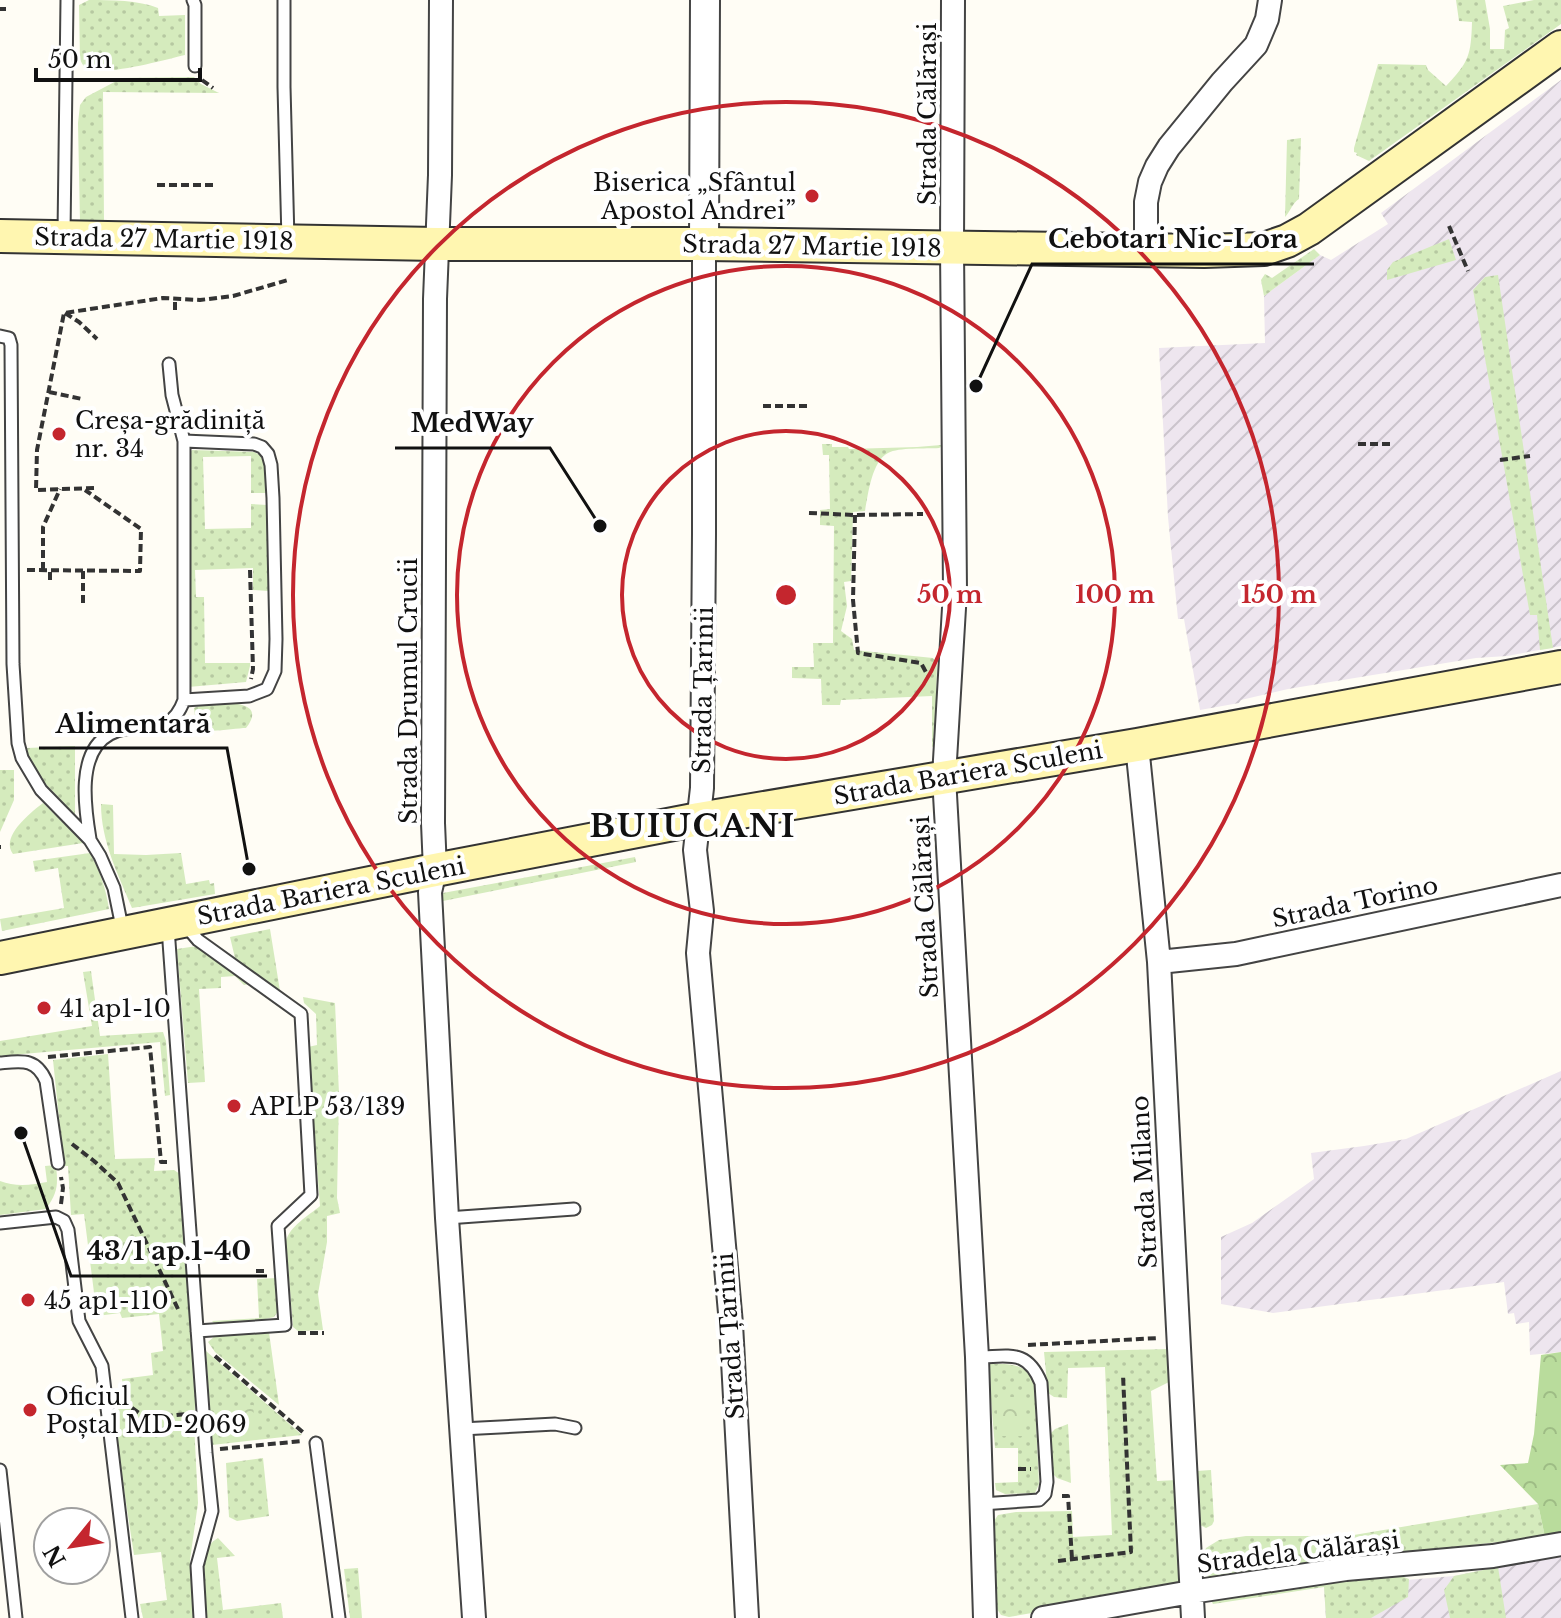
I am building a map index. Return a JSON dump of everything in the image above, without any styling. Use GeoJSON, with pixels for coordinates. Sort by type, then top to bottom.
{"type":"FeatureCollection","features":[{"type":"Feature","properties":{"kind":"main road","name":"Strada 27 Martie 1918"},"geometry":{"type":"LineString","coordinates":[[0,236],[437,244],[1264,249],[1287,241],[1333,212],[1561,47]]}},
{"type":"Feature","properties":{"kind":"main road","name":"Strada Bariera Sculeni"},"geometry":{"type":"LineString","coordinates":[[0,958],[699,819],[1137,745],[1561,667]]}},
{"type":"Feature","properties":{"kind":"street","name":"Strada Drumul Crucii"},"geometry":{"type":"LineString","coordinates":[[441,0],[440,175],[434,347],[435,870],[430,892],[447,1218],[474,1618]]}},
{"type":"Feature","properties":{"kind":"street","name":"Strada Țarinii"},"geometry":{"type":"LineString","coordinates":[[705,0],[702,788],[695,850],[702,911],[698,953],[731,1324],[747,1618]]}},
{"type":"Feature","properties":{"kind":"street","name":"Strada Călărași"},"geometry":{"type":"LineString","coordinates":[[953,0],[955,591],[944,777],[977,1357],[985,1618]]}},
{"type":"Feature","properties":{"kind":"street"},"geometry":{"type":"LineString","coordinates":[[1146,249],[1146,202],[1157,166],[1222,82],[1256,45],[1267,19],[1270,0]]}},
{"type":"Feature","properties":{"kind":"street","name":"Strada Milano"},"geometry":{"type":"LineString","coordinates":[[1137,745],[1159,962],[1193,1618]]}},
{"type":"Feature","properties":{"kind":"street","name":"Strada Torino"},"geometry":{"type":"LineString","coordinates":[[1159,962],[1236,954],[1561,885]]}},
{"type":"Feature","properties":{"kind":"street","name":"Stradela Călărași"},"geometry":{"type":"LineString","coordinates":[[1043,1618],[1346,1569],[1493,1556],[1561,1544]]}},
{"type":"Feature","properties":{"kind":"lane"},"geometry":{"type":"LineString","coordinates":[[64,237],[67,0]]}},
{"type":"Feature","properties":{"kind":"lane"},"geometry":{"type":"LineString","coordinates":[[193,0],[195,66]]}},
{"type":"Feature","properties":{"kind":"lane"},"geometry":{"type":"LineString","coordinates":[[284,0],[288,241]]}},
{"type":"Feature","properties":{"kind":"lane"},"geometry":{"type":"LineString","coordinates":[[0,336],[9,338],[11,345],[13,664],[18,743],[22,758],[41,790],[90,840],[109,872],[123,933]]}},
{"type":"Feature","properties":{"kind":"lane"},"geometry":{"type":"LineString","coordinates":[[90,840],[86,777],[100,741],[119,731],[160,726],[180,712],[184,700],[184,441],[172,395],[169,364]]}},
{"type":"Feature","properties":{"kind":"lane"},"geometry":{"type":"LineString","coordinates":[[184,441],[254,444],[268,454],[273,498],[276,639],[275,671],[267,689],[249,696],[184,700]]}},
{"type":"Feature","properties":{"kind":"lane"},"geometry":{"type":"LineString","coordinates":[[175,922],[197,1336],[212,1511],[197,1566],[200,1618]]}},
{"type":"Feature","properties":{"kind":"lane"},"geometry":{"type":"LineString","coordinates":[[175,922],[301,1014],[311,1195],[278,1226],[285,1325],[197,1336]]}},
{"type":"Feature","properties":{"kind":"lane"},"geometry":{"type":"LineString","coordinates":[[0,1063],[28,1062],[38,1067],[46,1081],[58,1163]]}},
{"type":"Feature","properties":{"kind":"lane"},"geometry":{"type":"LineString","coordinates":[[447,1218],[574,1209]]}},
{"type":"Feature","properties":{"kind":"lane"},"geometry":{"type":"LineString","coordinates":[[0,1223],[59,1218],[68,1230],[79,1321],[102,1366],[132,1618]]}},
{"type":"Feature","properties":{"kind":"lane"},"geometry":{"type":"LineString","coordinates":[[977,1357],[1016,1357],[1026,1360],[1035,1369],[1041,1383],[1047,1482],[1045,1494],[1039,1500],[980,1504]]}},
{"type":"Feature","properties":{"kind":"lane"},"geometry":{"type":"LineString","coordinates":[[461,1429],[555,1424],[575,1428]]}},
{"type":"Feature","properties":{"kind":"lane"},"geometry":{"type":"LineString","coordinates":[[316,1443],[339,1618]]}},
{"type":"Feature","properties":{"kind":"lane"},"geometry":{"type":"LineString","coordinates":[[0,1470],[16,1618]]}},
{"type":"Feature","properties":{"kind":"path"},"geometry":{"type":"LineString","coordinates":[[157,185],[216,185]]}},
{"type":"Feature","properties":{"kind":"path"},"geometry":{"type":"LineString","coordinates":[[1449,226],[1468,271]]}},
{"type":"Feature","properties":{"kind":"path"},"geometry":{"type":"LineString","coordinates":[[64,313],[163,298],[200,300],[233,296],[288,280]]}},
{"type":"Feature","properties":{"kind":"path"},"geometry":{"type":"LineString","coordinates":[[175,298],[175,310]]}},
{"type":"Feature","properties":{"kind":"path"},"geometry":{"type":"LineString","coordinates":[[64,313],[97,339]]}},
{"type":"Feature","properties":{"kind":"path"},"geometry":{"type":"LineString","coordinates":[[64,313],[37,450],[36,490],[94,488]]}},
{"type":"Feature","properties":{"kind":"path"},"geometry":{"type":"LineString","coordinates":[[49,392],[82,399]]}},
{"type":"Feature","properties":{"kind":"path"},"geometry":{"type":"LineString","coordinates":[[763,406],[808,406]]}},
{"type":"Feature","properties":{"kind":"path"},"geometry":{"type":"LineString","coordinates":[[1358,444],[1392,444]]}},
{"type":"Feature","properties":{"kind":"path"},"geometry":{"type":"LineString","coordinates":[[1500,460],[1530,456]]}},
{"type":"Feature","properties":{"kind":"path"},"geometry":{"type":"LineString","coordinates":[[43,570],[43,527],[60,489]]}},
{"type":"Feature","properties":{"kind":"path"},"geometry":{"type":"LineString","coordinates":[[13,570],[140,571],[141,529],[83,489]]}},
{"type":"Feature","properties":{"kind":"path"},"geometry":{"type":"LineString","coordinates":[[809,513],[923,514]]}},
{"type":"Feature","properties":{"kind":"path"},"geometry":{"type":"LineString","coordinates":[[855,515],[853,600],[858,653],[921,663],[931,682],[948,693]]}},
{"type":"Feature","properties":{"kind":"path"},"geometry":{"type":"LineString","coordinates":[[249,696],[253,669],[250,570]]}},
{"type":"Feature","properties":{"kind":"path"},"geometry":{"type":"LineString","coordinates":[[50,571],[50,580]]}},
{"type":"Feature","properties":{"kind":"path"},"geometry":{"type":"LineString","coordinates":[[83,571],[83,605]]}},
{"type":"Feature","properties":{"kind":"path"},"geometry":{"type":"LineString","coordinates":[[38,1067],[49,1056],[150,1047],[161,1162]]}},
{"type":"Feature","properties":{"kind":"path"},"geometry":{"type":"LineString","coordinates":[[53,1130],[118,1183],[188,1331],[313,1440],[205,1450]]}},
{"type":"Feature","properties":{"kind":"path"},"geometry":{"type":"LineString","coordinates":[[58,1163],[63,1188],[59,1218]]}},
{"type":"Feature","properties":{"kind":"path"},"geometry":{"type":"LineString","coordinates":[[291,1333],[324,1333]]}},
{"type":"Feature","properties":{"kind":"path"},"geometry":{"type":"LineString","coordinates":[[1023,1345],[1178,1338]]}},
{"type":"Feature","properties":{"kind":"path"},"geometry":{"type":"LineString","coordinates":[[1058,1561],[1131,1552],[1123,1375]]}},
{"type":"Feature","properties":{"kind":"path"},"geometry":{"type":"LineString","coordinates":[[106,1406],[128,1405],[146,1418],[203,1412]]}},
{"type":"Feature","properties":{"kind":"path"},"geometry":{"type":"LineString","coordinates":[[1045,1494],[1070,1497],[1072,1559]]}},
{"type":"Feature","properties":{"kind":"shaded area"},"geometry":{"type":"Polygon","coordinates":[[[1561,80],[1561,646],[1288,689],[1200,710],[1184,619],[1178,619],[1168,517],[1159,348],[1265,343],[1264,296],[1320,255],[1331,260],[1388,224],[1381,213],[1561,80]]]}},
{"type":"Feature","properties":{"kind":"shaded area"},"geometry":{"type":"Polygon","coordinates":[[[1561,1071],[1561,1352],[1530,1355],[1529,1322],[1516,1324],[1514,1313],[1508,1314],[1504,1282],[1273,1313],[1221,1304],[1221,1237],[1252,1223],[1314,1179],[1311,1153],[1406,1139],[1561,1071]]]}},
{"type":"Feature","properties":{"kind":"shaded area"},"geometry":{"type":"Polygon","coordinates":[[[1561,1555],[1561,1618],[1326,1618],[1324,1587],[1454,1576],[1561,1555]]]}},
{"type":"Feature","properties":{"kind":"green space"},"geometry":{"type":"Polygon","coordinates":[[[89,0],[142,3],[158,8],[159,16],[185,15],[185,55],[122,69],[88,69],[80,59],[79,5],[89,0]]]}},
{"type":"Feature","properties":{"kind":"green space"},"geometry":{"type":"Polygon","coordinates":[[[1456,0],[1485,0],[1490,49],[1504,49],[1505,30],[1509,28],[1503,6],[1534,0],[1561,0],[1561,24],[1369,161],[1356,155],[1354,148],[1378,64],[1426,65],[1446,86],[1460,71],[1471,43],[1472,22],[1459,21],[1456,0]]]}},
{"type":"Feature","properties":{"kind":"green space"},"geometry":{"type":"Polygon","coordinates":[[[194,77],[219,93],[103,92],[104,222],[80,222],[78,123],[80,105],[86,97],[122,78],[194,77]]]}},
{"type":"Feature","properties":{"kind":"green space"},"geometry":{"type":"Polygon","coordinates":[[[1301,138],[1299,199],[1285,217],[1287,140],[1301,138]]]}},
{"type":"Feature","properties":{"kind":"green space"},"geometry":{"type":"Polygon","coordinates":[[[1449,239],[1456,260],[1387,280],[1387,270],[1393,262],[1449,239]]]}},
{"type":"Feature","properties":{"kind":"green space"},"geometry":{"type":"Polygon","coordinates":[[[1314,249],[1320,255],[1264,296],[1261,280],[1265,274],[1272,278],[1314,249]]]}},
{"type":"Feature","properties":{"kind":"green space"},"geometry":{"type":"Polygon","coordinates":[[[1498,275],[1553,648],[1540,650],[1537,615],[1530,615],[1473,290],[1485,277],[1498,275]]]}},
{"type":"Feature","properties":{"kind":"green space"},"geometry":{"type":"Polygon","coordinates":[[[943,442],[943,446],[939,448],[893,451],[878,463],[865,511],[853,512],[851,581],[844,582],[847,606],[841,631],[852,639],[854,650],[933,658],[937,663],[935,745],[932,747],[932,696],[841,700],[840,705],[822,705],[821,679],[792,678],[792,667],[814,667],[813,643],[833,643],[834,526],[820,525],[820,510],[830,509],[829,455],[823,455],[822,444],[849,449],[917,447],[941,445],[943,442]]]}},
{"type":"Feature","properties":{"kind":"green space"},"geometry":{"type":"Polygon","coordinates":[[[192,450],[254,452],[260,455],[266,467],[266,493],[251,493],[251,456],[203,457],[205,529],[251,528],[251,504],[267,505],[270,547],[268,591],[253,590],[253,568],[195,570],[196,597],[204,597],[205,663],[250,663],[246,682],[188,687],[188,455],[192,450]]]}},
{"type":"Feature","properties":{"kind":"green space"},"geometry":{"type":"Polygon","coordinates":[[[214,703],[249,708],[252,713],[246,728],[214,731],[199,728],[194,708],[214,703]]]}},
{"type":"Feature","properties":{"kind":"green space"},"geometry":{"type":"Polygon","coordinates":[[[75,746],[75,815],[39,777],[28,761],[27,748],[75,746]]]}},
{"type":"Feature","properties":{"kind":"green space"},"geometry":{"type":"Polygon","coordinates":[[[0,770],[14,770],[14,800],[0,832],[0,770]]]}},
{"type":"Feature","properties":{"kind":"green space"},"geometry":{"type":"Polygon","coordinates":[[[43,803],[83,843],[13,854],[10,840],[13,833],[43,803]]]}},
{"type":"Feature","properties":{"kind":"green space"},"geometry":{"type":"Polygon","coordinates":[[[101,804],[113,805],[114,854],[181,853],[186,884],[209,880],[210,884],[214,883],[215,894],[132,908],[107,844],[101,804]]]}},
{"type":"Feature","properties":{"kind":"green space"},"geometry":{"type":"Polygon","coordinates":[[[90,853],[102,880],[109,909],[2,931],[0,919],[64,908],[58,868],[35,872],[33,861],[90,853]]]}},
{"type":"Feature","properties":{"kind":"green space"},"geometry":{"type":"Polygon","coordinates":[[[635,857],[636,862],[443,901],[441,898],[443,893],[635,857]]]}},
{"type":"Feature","properties":{"kind":"green space"},"geometry":{"type":"Polygon","coordinates":[[[270,929],[280,991],[235,958],[230,937],[270,929]]]}},
{"type":"Feature","properties":{"kind":"green space"},"geometry":{"type":"Polygon","coordinates":[[[197,946],[249,984],[244,985],[235,976],[221,977],[221,988],[199,989],[205,1082],[188,1083],[177,949],[197,946]]]}},
{"type":"Feature","properties":{"kind":"green space"},"geometry":{"type":"Polygon","coordinates":[[[91,971],[100,1036],[163,1032],[170,1095],[165,1096],[160,1042],[0,1056],[0,1041],[92,1026],[83,972],[91,971]]]}},
{"type":"Feature","properties":{"kind":"green space"},"geometry":{"type":"Polygon","coordinates":[[[303,997],[335,1003],[339,1094],[337,1198],[340,1213],[327,1216],[327,1242],[318,1294],[323,1330],[298,1331],[293,1327],[286,1241],[295,1226],[320,1206],[308,1047],[317,1045],[316,1014],[304,1003],[303,997]]]}},
{"type":"Feature","properties":{"kind":"green space"},"geometry":{"type":"Polygon","coordinates":[[[108,1054],[115,1159],[155,1158],[154,1171],[174,1170],[180,1174],[196,1386],[194,1423],[198,1503],[190,1560],[195,1618],[143,1618],[140,1604],[167,1600],[161,1552],[134,1555],[112,1410],[125,1408],[122,1379],[153,1375],[151,1353],[163,1351],[159,1314],[122,1318],[120,1313],[97,1316],[84,1214],[71,1215],[68,1166],[64,1166],[53,1060],[108,1054]]]}},
{"type":"Feature","properties":{"kind":"green space"},"geometry":{"type":"Polygon","coordinates":[[[56,1165],[56,1188],[46,1209],[0,1215],[0,1181],[24,1185],[47,1182],[45,1166],[56,1165]]]}},
{"type":"Feature","properties":{"kind":"green space"},"geometry":{"type":"Polygon","coordinates":[[[277,1278],[279,1310],[274,1317],[252,1322],[212,1321],[259,1318],[257,1279],[277,1278]]]}},
{"type":"Feature","properties":{"kind":"green space"},"geometry":{"type":"Polygon","coordinates":[[[269,1332],[279,1405],[215,1352],[208,1342],[215,1336],[269,1332]]]}},
{"type":"Feature","properties":{"kind":"green space"},"geometry":{"type":"Polygon","coordinates":[[[1169,1349],[1171,1381],[1151,1391],[1157,1481],[1177,1480],[1183,1576],[1179,1585],[1009,1617],[1001,1615],[993,1603],[990,1527],[998,1515],[1072,1511],[1073,1537],[1112,1535],[1105,1367],[1068,1368],[1067,1398],[1054,1397],[1048,1393],[1044,1352],[1169,1349]]]}},
{"type":"Feature","properties":{"kind":"green space"},"geometry":{"type":"Polygon","coordinates":[[[206,1351],[302,1435],[212,1445],[206,1351]]]}},
{"type":"Feature","properties":{"kind":"green space"},"geometry":{"type":"Polygon","coordinates":[[[1561,1352],[1561,1534],[1545,1537],[1538,1504],[1500,1465],[1528,1463],[1534,1434],[1541,1355],[1561,1352]]]}},
{"type":"Feature","properties":{"kind":"green space"},"geometry":{"type":"Polygon","coordinates":[[[988,1364],[1019,1367],[1034,1379],[1039,1484],[1035,1493],[1005,1494],[996,1490],[995,1483],[1018,1482],[1018,1448],[995,1448],[988,1364]]]}},
{"type":"Feature","properties":{"kind":"green space"},"geometry":{"type":"Polygon","coordinates":[[[997,1397],[1023,1397],[1023,1436],[997,1436],[997,1397]]]}},
{"type":"Feature","properties":{"kind":"green space"},"geometry":{"type":"Polygon","coordinates":[[[253,1405],[256,1438],[226,1440],[223,1408],[253,1405]]]}},
{"type":"Feature","properties":{"kind":"green space"},"geometry":{"type":"Polygon","coordinates":[[[1068,1424],[1071,1483],[1053,1474],[1050,1434],[1068,1424]]]}},
{"type":"Feature","properties":{"kind":"green space"},"geometry":{"type":"Polygon","coordinates":[[[263,1458],[269,1516],[237,1521],[229,1517],[226,1463],[263,1458]]]}},
{"type":"Feature","properties":{"kind":"green space"},"geometry":{"type":"Polygon","coordinates":[[[1211,1470],[1214,1521],[1206,1528],[1199,1521],[1197,1471],[1211,1470]]]}},
{"type":"Feature","properties":{"kind":"green space"},"geometry":{"type":"Polygon","coordinates":[[[1538,1504],[1545,1537],[1400,1553],[1220,1579],[1210,1578],[1202,1570],[1206,1548],[1219,1540],[1246,1536],[1348,1536],[1538,1504]]]}},
{"type":"Feature","properties":{"kind":"green space"},"geometry":{"type":"Polygon","coordinates":[[[218,1538],[235,1556],[217,1558],[223,1610],[281,1603],[283,1618],[206,1618],[203,1563],[210,1544],[218,1538]]]}},
{"type":"Feature","properties":{"kind":"green space"},"geometry":{"type":"Polygon","coordinates":[[[1498,1567],[1506,1618],[1450,1618],[1444,1590],[1454,1576],[1498,1567]]]}},
{"type":"Feature","properties":{"kind":"green space"},"geometry":{"type":"Polygon","coordinates":[[[358,1568],[362,1618],[350,1618],[344,1569],[358,1568]]]}},
{"type":"Feature","properties":{"kind":"green space"},"geometry":{"type":"Polygon","coordinates":[[[1396,1574],[1409,1579],[1408,1597],[1371,1618],[1326,1618],[1324,1587],[1213,1604],[1211,1600],[1316,1583],[1396,1574]]]}},
{"type":"Feature","properties":{"kind":"place","name":"Biserica „Sfântul Apostol Andrei”"},"geometry":{"type":"Point","coordinates":[812,196]}},
{"type":"Feature","properties":{"kind":"place","name":"Cebotari Nic-Lora"},"geometry":{"type":"Point","coordinates":[976,386]}},
{"type":"Feature","properties":{"kind":"place","name":"Creșa-grădiniță nr. 34"},"geometry":{"type":"Point","coordinates":[59,434]}},
{"type":"Feature","properties":{"kind":"place","name":"MedWay"},"geometry":{"type":"Point","coordinates":[600,526]}},
{"type":"Feature","properties":{"kind":"place","name":"Alimentară"},"geometry":{"type":"Point","coordinates":[249,869]}},
{"type":"Feature","properties":{"kind":"place","name":"41 ap1-10"},"geometry":{"type":"Point","coordinates":[44,1008]}},
{"type":"Feature","properties":{"kind":"place","name":"APLP 53/139"},"geometry":{"type":"Point","coordinates":[234,1106]}},
{"type":"Feature","properties":{"kind":"place","name":"43/1 ap.1-40"},"geometry":{"type":"Point","coordinates":[21,1133]}},
{"type":"Feature","properties":{"kind":"place","name":"45 ap1-110"},"geometry":{"type":"Point","coordinates":[28,1300]}},
{"type":"Feature","properties":{"kind":"place","name":"Oficiul Poștal MD-2069"},"geometry":{"type":"Point","coordinates":[30,1410]}},
{"type":"Feature","properties":{"kind":"district","name":"BUIUCANI"},"geometry":{"type":"Point","coordinates":[693,826]}}]}
